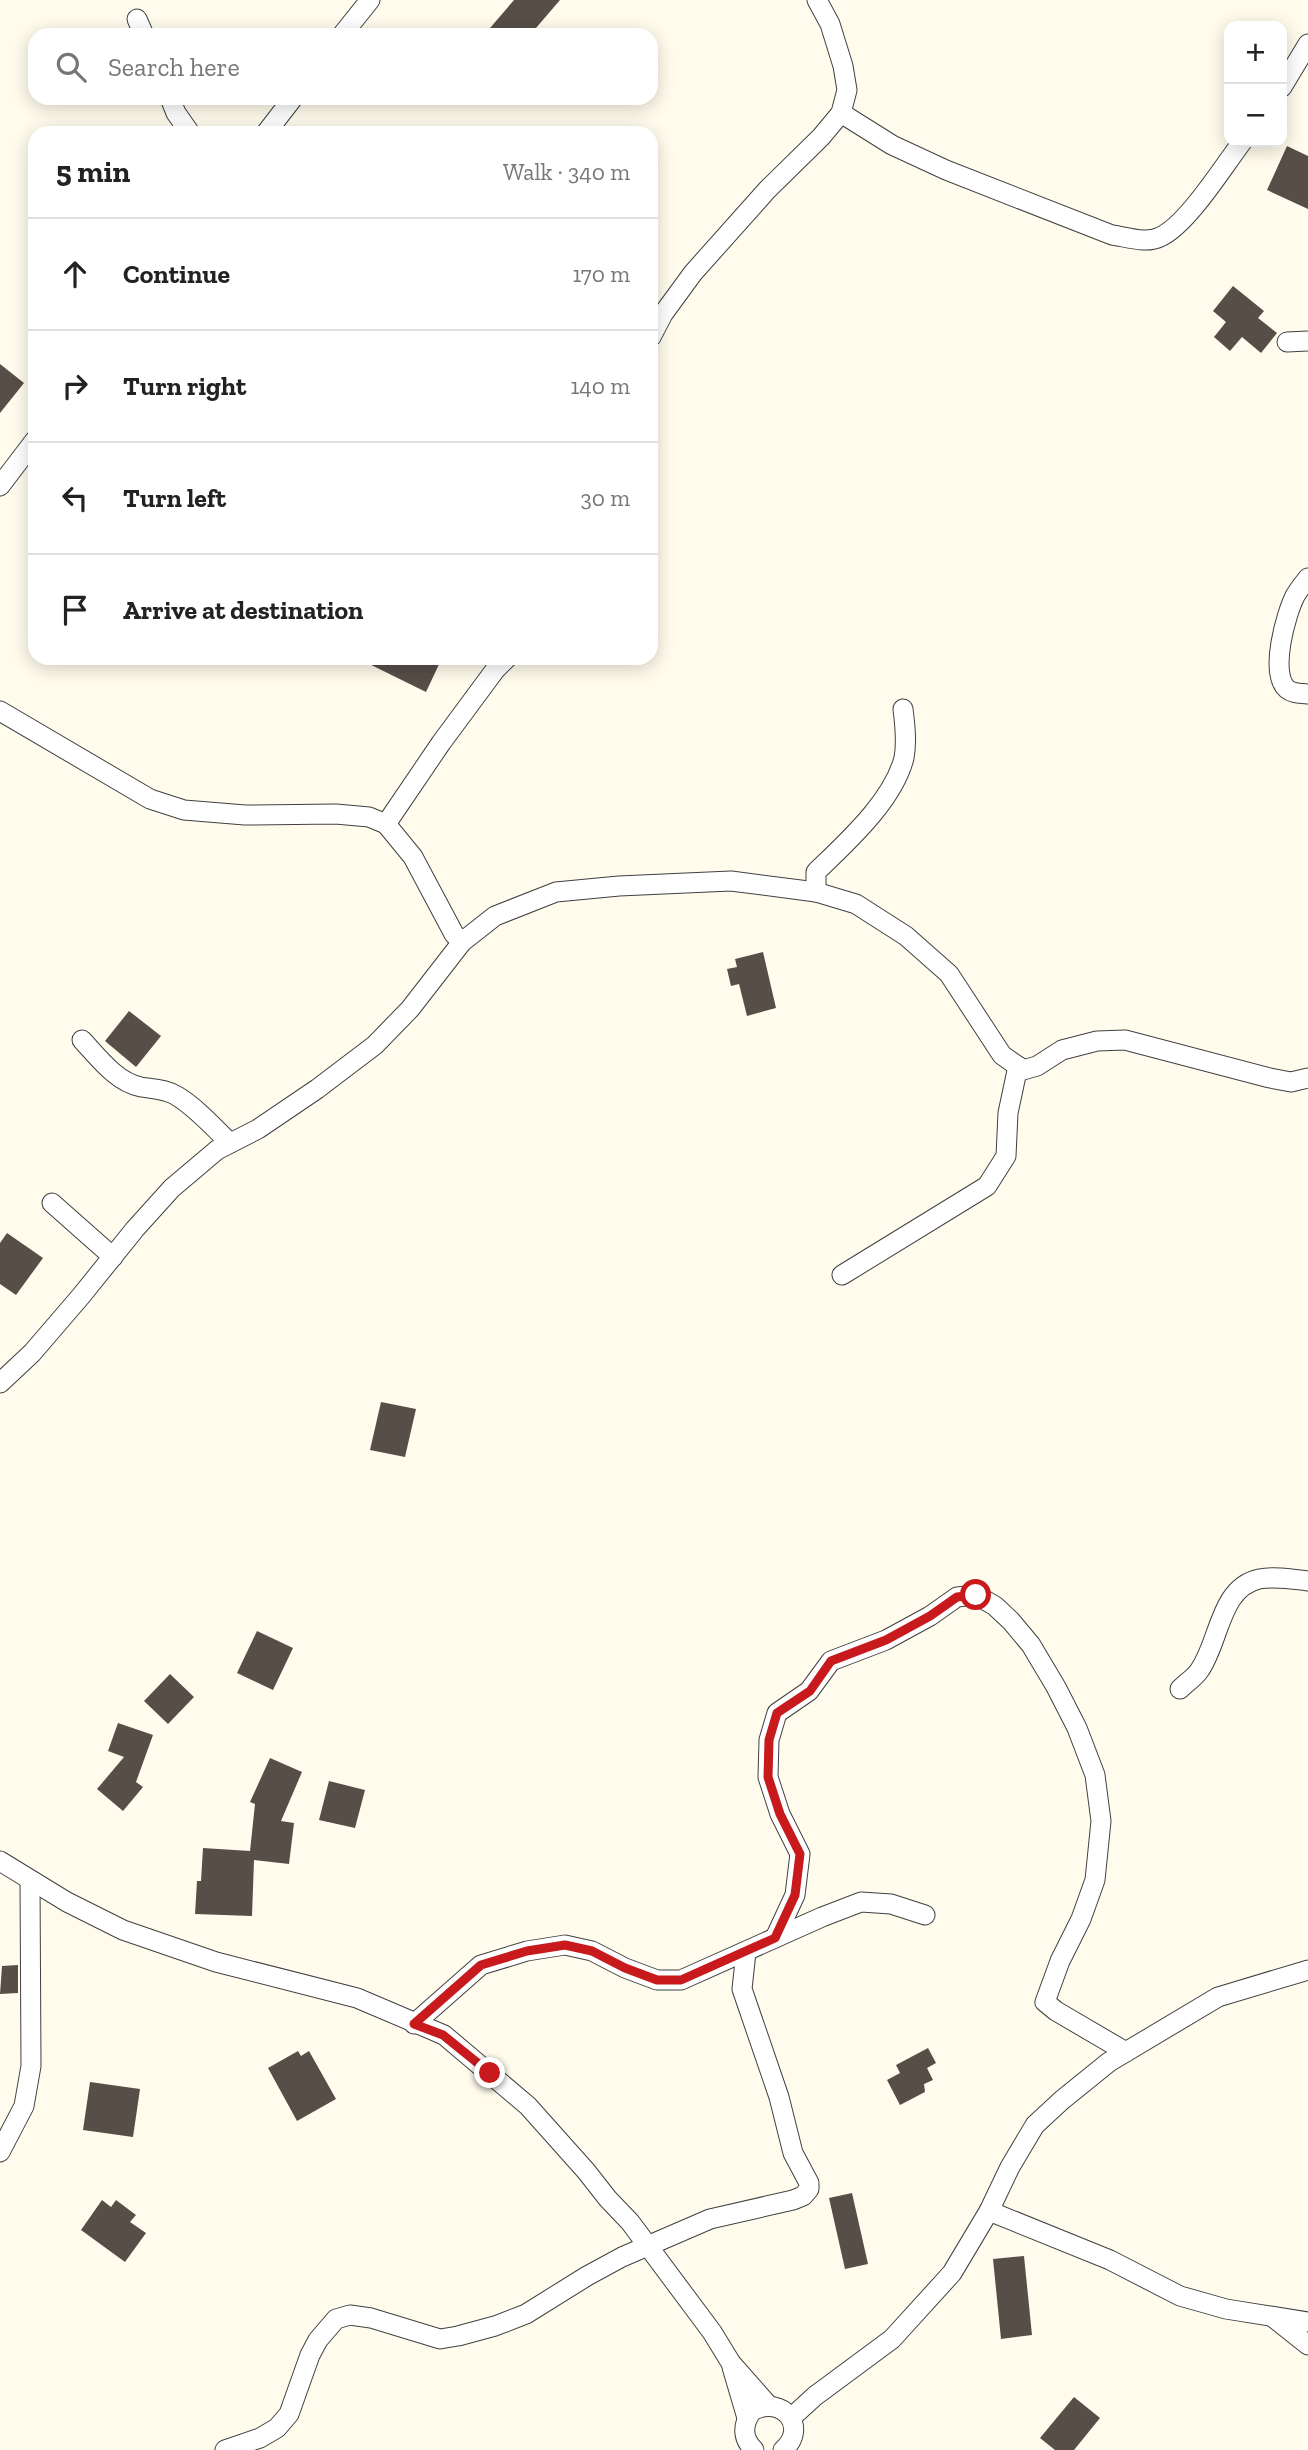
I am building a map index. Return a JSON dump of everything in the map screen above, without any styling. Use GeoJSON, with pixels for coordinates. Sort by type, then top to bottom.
{"type":"FeatureCollection","features":[{"type":"Feature","properties":{"kind":"street"},"geometry":{"type":"LineString","coordinates":[[348,28],[370,0]]}},
{"type":"Feature","properties":{"kind":"street"},"geometry":{"type":"LineString","coordinates":[[658,324],[693,272],[841,113],[847,90],[843,66],[830,24],[817,0]]}},
{"type":"Feature","properties":{"kind":"street"},"geometry":{"type":"LineString","coordinates":[[1284,84],[1308,44]]}},
{"type":"Feature","properties":{"kind":"street"},"geometry":{"type":"LineString","coordinates":[[173,105],[185,126]]}},
{"type":"Feature","properties":{"kind":"street"},"geometry":{"type":"LineString","coordinates":[[271,126],[288,105]]}},
{"type":"Feature","properties":{"kind":"street"},"geometry":{"type":"LineString","coordinates":[[841,113],[892,145],[946,170],[1112,234],[1140,240],[1159,238],[1175,227],[1238,147]]}},
{"type":"Feature","properties":{"kind":"street"},"geometry":{"type":"LineString","coordinates":[[1287,342],[1308,341]]}},
{"type":"Feature","properties":{"kind":"street"},"geometry":{"type":"LineString","coordinates":[[0,486],[28,449]]}},
{"type":"Feature","properties":{"kind":"street"},"geometry":{"type":"LineString","coordinates":[[1308,578],[1296,595],[1286,620],[1279,672],[1286,688],[1292,692],[1308,694]]}},
{"type":"Feature","properties":{"kind":"street"},"geometry":{"type":"LineString","coordinates":[[386,824],[441,743],[500,665]]}},
{"type":"Feature","properties":{"kind":"street"},"geometry":{"type":"LineString","coordinates":[[816,892],[816,872],[884,801],[904,758],[903,709]]}},
{"type":"Feature","properties":{"kind":"street"},"geometry":{"type":"LineString","coordinates":[[0,711],[150,799],[184,810],[245,816],[336,814],[369,817],[386,824],[413,857],[454,934],[462,942]]}},
{"type":"Feature","properties":{"kind":"street"},"geometry":{"type":"LineString","coordinates":[[0,1383],[32,1353],[172,1188],[217,1150],[258,1129],[375,1045],[410,1009],[462,942],[495,916],[556,892],[730,881],[816,892],[856,904],[906,936],[949,974],[1002,1055],[1023,1070],[1037,1066],[1062,1050],[1097,1041],[1125,1040],[1270,1078],[1292,1082],[1308,1078]]}},
{"type":"Feature","properties":{"kind":"street"},"geometry":{"type":"LineString","coordinates":[[82,1040],[120,1078],[138,1086],[174,1094],[230,1143]]}},
{"type":"Feature","properties":{"kind":"street"},"geometry":{"type":"LineString","coordinates":[[842,1275],[987,1186],[1006,1156],[1008,1114],[1018,1066]]}},
{"type":"Feature","properties":{"kind":"street"},"geometry":{"type":"LineString","coordinates":[[52,1203],[113,1257]]}},
{"type":"Feature","properties":{"kind":"street"},"geometry":{"type":"LineString","coordinates":[[1180,1689],[1199,1671],[1211,1649],[1224,1614],[1242,1586],[1258,1579],[1276,1577],[1308,1581]]}},
{"type":"Feature","properties":{"kind":"street"},"geometry":{"type":"LineString","coordinates":[[775,1938],[795,1895],[800,1854],[780,1814],[768,1777],[769,1740],[777,1713],[810,1691],[831,1661],[886,1640],[930,1616],[957,1597],[976,1595],[995,1606],[1031,1645],[1077,1728],[1095,1775],[1101,1821],[1095,1880],[1045,2002],[1126,2052]]}},
{"type":"Feature","properties":{"kind":"street"},"geometry":{"type":"LineString","coordinates":[[0,1861],[67,1902],[123,1930],[173,1949],[251,1972],[357,1998],[443,2035],[528,2106],[630,2222],[712,2332],[731,2363],[768,2405],[777,2407],[791,2418],[792,2438],[786,2449]]}},
{"type":"Feature","properties":{"kind":"street"},"geometry":{"type":"LineString","coordinates":[[0,2152],[24,2106],[31,2066],[30,1880]]}},
{"type":"Feature","properties":{"kind":"street"},"geometry":{"type":"LineString","coordinates":[[414,2024],[481,1965],[527,1951],[565,1945],[592,1951],[657,1980],[681,1980],[861,1902],[891,1904],[925,1914]]}},
{"type":"Feature","properties":{"kind":"street"},"geometry":{"type":"LineString","coordinates":[[225,2450],[260,2438],[277,2428],[289,2414],[310,2355],[318,2340],[336,2319],[350,2315],[371,2318],[440,2339],[458,2336],[526,2314],[587,2276],[710,2219],[803,2196],[809,2189],[809,2183],[793,2153],[779,2097],[742,1989],[746,1952]]}},
{"type":"Feature","properties":{"kind":"street"},"geometry":{"type":"LineString","coordinates":[[791,2418],[815,2396],[892,2339],[952,2273],[1035,2125],[1100,2070],[1218,1997],[1308,1970]]}},
{"type":"Feature","properties":{"kind":"street"},"geometry":{"type":"LineString","coordinates":[[989,2211],[1110,2260],[1180,2297],[1226,2309],[1308,2322]]}},
{"type":"Feature","properties":{"kind":"street"},"geometry":{"type":"LineString","coordinates":[[1273,2318],[1308,2345]]}},
{"type":"Feature","properties":{"kind":"street"},"geometry":{"type":"LineString","coordinates":[[731,2363],[747,2418]]}},
{"type":"Feature","properties":{"kind":"street"},"geometry":{"type":"LineString","coordinates":[[746,2447],[744,2426],[747,2418],[752,2412],[768,2405]]}},
{"type":"Feature","properties":{"kind":"building"},"geometry":{"type":"Polygon","coordinates":[[[514,0],[560,0],[536,28],[490,28],[514,0]]]}},
{"type":"Feature","properties":{"kind":"building"},"geometry":{"type":"Polygon","coordinates":[[[1287,146],[1308,156],[1308,209],[1267,190],[1287,146]]]}},
{"type":"Feature","properties":{"kind":"building"},"geometry":{"type":"Polygon","coordinates":[[[1233,286],[1264,311],[1258,318],[1277,333],[1261,353],[1242,337],[1230,351],[1214,337],[1226,322],[1213,311],[1233,286]]]}},
{"type":"Feature","properties":{"kind":"building"},"geometry":{"type":"Polygon","coordinates":[[[0,364],[24,383],[0,413],[0,364]]]}},
{"type":"Feature","properties":{"kind":"building"},"geometry":{"type":"Polygon","coordinates":[[[371,665],[439,665],[426,692],[371,665]]]}},
{"type":"Feature","properties":{"kind":"building"},"geometry":{"type":"Polygon","coordinates":[[[763,952],[776,1008],[747,1016],[739,984],[731,986],[727,969],[737,967],[735,959],[763,952]]]}},
{"type":"Feature","properties":{"kind":"building"},"geometry":{"type":"Polygon","coordinates":[[[129,1011],[161,1036],[136,1067],[105,1041],[129,1011]]]}},
{"type":"Feature","properties":{"kind":"building"},"geometry":{"type":"Polygon","coordinates":[[[7,1233],[43,1258],[16,1295],[0,1284],[0,1243],[7,1233]]]}},
{"type":"Feature","properties":{"kind":"building"},"geometry":{"type":"Polygon","coordinates":[[[381,1402],[416,1409],[405,1457],[370,1450],[381,1402]]]}},
{"type":"Feature","properties":{"kind":"building"},"geometry":{"type":"Polygon","coordinates":[[[257,1631],[293,1648],[273,1690],[237,1673],[257,1631]]]}},
{"type":"Feature","properties":{"kind":"building"},"geometry":{"type":"Polygon","coordinates":[[[170,1674],[194,1697],[168,1724],[144,1701],[170,1674]]]}},
{"type":"Feature","properties":{"kind":"building"},"geometry":{"type":"Polygon","coordinates":[[[118,1723],[153,1735],[136,1782],[143,1787],[123,1811],[97,1789],[124,1757],[108,1751],[118,1723]]]}},
{"type":"Feature","properties":{"kind":"building"},"geometry":{"type":"Polygon","coordinates":[[[270,1758],[302,1772],[281,1821],[294,1823],[289,1864],[254,1860],[252,1916],[195,1914],[203,1848],[250,1851],[255,1804],[250,1802],[270,1758]]]}},
{"type":"Feature","properties":{"kind":"building"},"geometry":{"type":"Polygon","coordinates":[[[329,1781],[365,1790],[355,1828],[319,1820],[329,1781]]]}},
{"type":"Feature","properties":{"kind":"building"},"geometry":{"type":"Polygon","coordinates":[[[18,1965],[18,1993],[0,1994],[2,1966],[18,1965]]]}},
{"type":"Feature","properties":{"kind":"building"},"geometry":{"type":"Polygon","coordinates":[[[928,2048],[936,2063],[927,2068],[933,2080],[924,2084],[925,2092],[900,2105],[887,2080],[900,2073],[896,2065],[928,2048]]]}},
{"type":"Feature","properties":{"kind":"building"},"geometry":{"type":"Polygon","coordinates":[[[298,2051],[301,2056],[309,2051],[336,2099],[297,2121],[268,2068],[298,2051]]]}},
{"type":"Feature","properties":{"kind":"building"},"geometry":{"type":"Polygon","coordinates":[[[90,2082],[140,2089],[133,2137],[83,2130],[90,2082]]]}},
{"type":"Feature","properties":{"kind":"building"},"geometry":{"type":"Polygon","coordinates":[[[852,2193],[868,2264],[845,2269],[829,2198],[852,2193]]]}},
{"type":"Feature","properties":{"kind":"building"},"geometry":{"type":"Polygon","coordinates":[[[102,2200],[111,2207],[116,2200],[136,2215],[130,2222],[146,2233],[125,2262],[81,2230],[102,2200]]]}},
{"type":"Feature","properties":{"kind":"building"},"geometry":{"type":"Polygon","coordinates":[[[1024,2256],[1032,2335],[1001,2339],[993,2259],[1024,2256]]]}},
{"type":"Feature","properties":{"kind":"building"},"geometry":{"type":"Polygon","coordinates":[[[1074,2397],[1100,2418],[1074,2450],[1055,2450],[1040,2438],[1074,2397]]]}},
{"type":"Feature","properties":{"kind":"route"},"geometry":{"type":"LineString","coordinates":[[490,2073],[443,2035],[414,2024],[481,1965],[527,1951],[565,1945],[592,1951],[657,1980],[681,1980],[775,1938],[795,1895],[800,1854],[780,1814],[768,1777],[769,1740],[777,1713],[810,1691],[831,1661],[886,1640],[930,1616],[957,1597],[976,1595]]}}]}
